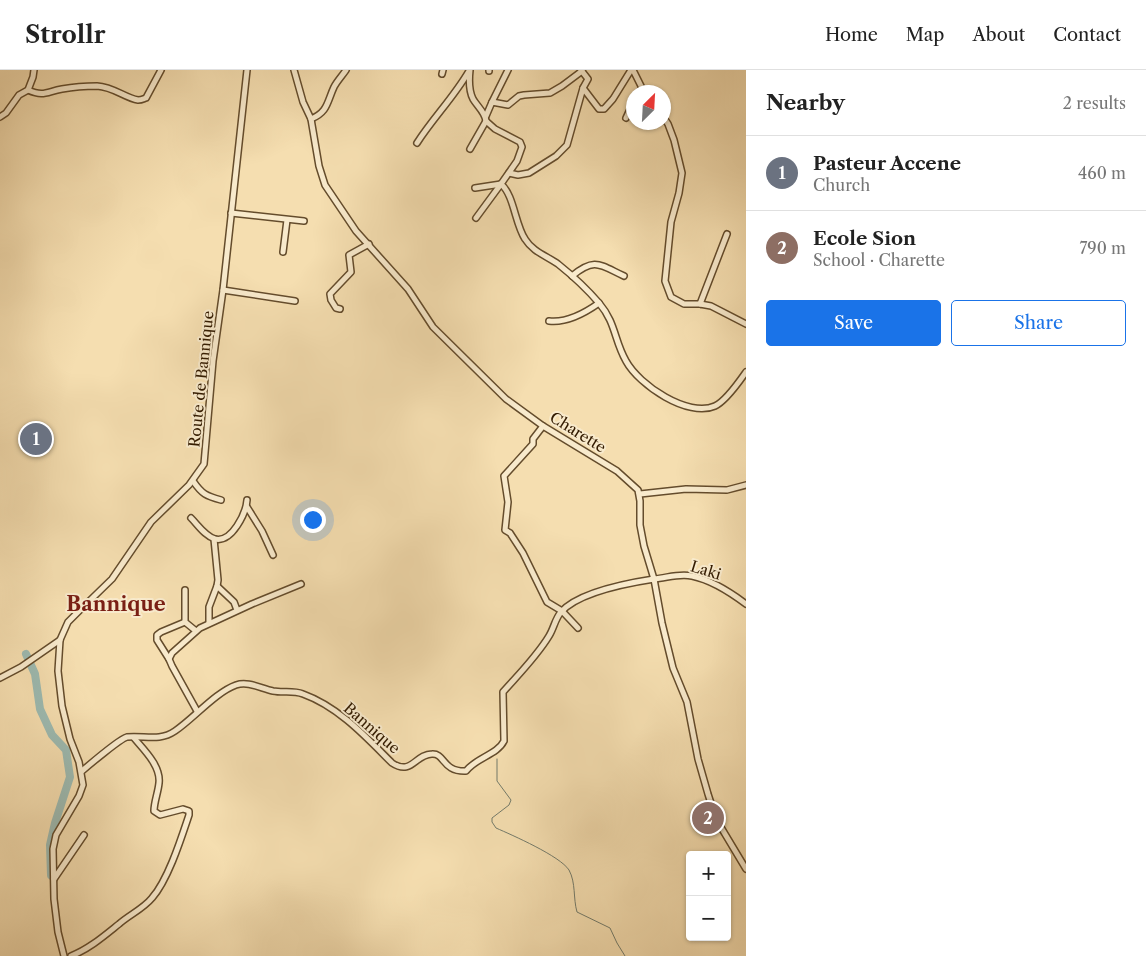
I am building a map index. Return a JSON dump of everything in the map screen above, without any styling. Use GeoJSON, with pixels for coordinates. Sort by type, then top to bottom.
{"type":"FeatureCollection","features":[{"type":"Feature","properties":{"kind":"street"},"geometry":{"type":"LineString","coordinates":[[0,117],[6,113],[18,95],[28,90],[34,70]]}},
{"type":"Feature","properties":{"kind":"street"},"geometry":{"type":"LineString","coordinates":[[28,90],[47,94],[61,89],[97,86],[143,100],[146,98],[161,70]]}},
{"type":"Feature","properties":{"kind":"street","name":"Route de Bannique"},"geometry":{"type":"LineString","coordinates":[[64,956],[58,932],[54,899],[52,849],[56,835],[79,796],[83,785],[82,772],[70,739],[62,706],[58,671],[60,640],[72,618],[112,579],[151,522],[193,481],[204,464],[246,70]]}},
{"type":"Feature","properties":{"kind":"street","name":"Charette"},"geometry":{"type":"LineString","coordinates":[[294,70],[303,102],[311,119],[319,166],[325,185],[356,231],[408,289],[438,332],[506,399],[543,426],[616,471],[634,485],[640,494]]}},
{"type":"Feature","properties":{"kind":"street"},"geometry":{"type":"LineString","coordinates":[[311,119],[320,116],[325,110],[335,86],[346,70]]}},
{"type":"Feature","properties":{"kind":"street"},"geometry":{"type":"LineString","coordinates":[[470,70],[469,80],[472,96],[486,118],[495,129],[520,142],[522,147],[517,161],[476,218]]}},
{"type":"Feature","properties":{"kind":"street"},"geometry":{"type":"LineString","coordinates":[[417,143],[470,70]]}},
{"type":"Feature","properties":{"kind":"street"},"geometry":{"type":"LineString","coordinates":[[470,149],[508,70]]}},
{"type":"Feature","properties":{"kind":"street"},"geometry":{"type":"LineString","coordinates":[[492,102],[508,105],[519,96],[550,93],[562,86],[581,70],[588,79],[567,145],[556,156],[529,173],[518,175],[509,173]]}},
{"type":"Feature","properties":{"kind":"street"},"geometry":{"type":"LineString","coordinates":[[584,88],[599,109],[604,109],[632,70]]}},
{"type":"Feature","properties":{"kind":"street"},"geometry":{"type":"LineString","coordinates":[[632,70],[639,85]]}},
{"type":"Feature","properties":{"kind":"street"},"geometry":{"type":"LineString","coordinates":[[670,130],[682,172],[680,193],[671,222],[665,281],[671,297],[684,304],[711,306],[746,324]]}},
{"type":"Feature","properties":{"kind":"street"},"geometry":{"type":"LineString","coordinates":[[475,188],[501,184]]}},
{"type":"Feature","properties":{"kind":"street"},"geometry":{"type":"LineString","coordinates":[[501,184],[508,193],[520,230],[526,241],[534,249],[572,276],[599,303],[610,316],[626,361],[634,373],[656,391],[682,405],[699,409],[709,408],[718,404],[746,372]]}},
{"type":"Feature","properties":{"kind":"street"},"geometry":{"type":"LineString","coordinates":[[231,213],[304,221]]}},
{"type":"Feature","properties":{"kind":"street"},"geometry":{"type":"LineString","coordinates":[[283,252],[287,220]]}},
{"type":"Feature","properties":{"kind":"street"},"geometry":{"type":"LineString","coordinates":[[700,304],[727,234]]}},
{"type":"Feature","properties":{"kind":"street"},"geometry":{"type":"LineString","coordinates":[[340,308],[336,308],[330,294],[351,272],[349,255],[369,244]]}},
{"type":"Feature","properties":{"kind":"street"},"geometry":{"type":"LineString","coordinates":[[572,276],[584,266],[591,264],[600,265],[624,276]]}},
{"type":"Feature","properties":{"kind":"street"},"geometry":{"type":"LineString","coordinates":[[223,290],[296,301]]}},
{"type":"Feature","properties":{"kind":"street"},"geometry":{"type":"LineString","coordinates":[[549,321],[560,322],[586,312],[599,303]]}},
{"type":"Feature","properties":{"kind":"street"},"geometry":{"type":"LineString","coordinates":[[543,426],[533,438],[533,444],[504,476],[508,502],[505,530],[510,533],[523,553],[548,602],[562,611],[573,625],[578,628]]}},
{"type":"Feature","properties":{"kind":"street"},"geometry":{"type":"LineString","coordinates":[[193,481],[200,491],[219,500]]}},
{"type":"Feature","properties":{"kind":"street"},"geometry":{"type":"LineString","coordinates":[[746,485],[726,490],[686,489],[640,494],[640,525],[644,546],[654,580],[673,668],[687,702],[698,759],[716,819],[746,869]]}},
{"type":"Feature","properties":{"kind":"street"},"geometry":{"type":"LineString","coordinates":[[191,518],[207,534],[220,539],[232,531],[244,514],[247,500]]}},
{"type":"Feature","properties":{"kind":"street"},"geometry":{"type":"LineString","coordinates":[[246,507],[262,531],[273,555]]}},
{"type":"Feature","properties":{"kind":"street"},"geometry":{"type":"LineString","coordinates":[[210,623],[209,606],[217,586],[214,538]]}},
{"type":"Feature","properties":{"kind":"street","name":"Laki"},"geometry":{"type":"LineString","coordinates":[[562,611],[582,598],[611,587],[677,575],[691,575],[717,585],[746,604]]}},
{"type":"Feature","properties":{"kind":"street"},"geometry":{"type":"LineString","coordinates":[[170,659],[172,653],[187,641],[196,630],[237,610],[302,584]]}},
{"type":"Feature","properties":{"kind":"street"},"geometry":{"type":"LineString","coordinates":[[217,586],[234,602],[237,610]]}},
{"type":"Feature","properties":{"kind":"street"},"geometry":{"type":"LineString","coordinates":[[185,590],[185,622]]}},
{"type":"Feature","properties":{"kind":"street","name":"Bannique"},"geometry":{"type":"LineString","coordinates":[[82,772],[125,737],[152,738],[175,731],[197,711],[237,684],[251,684],[272,691],[301,693],[317,700],[340,714],[397,766],[407,768],[431,753],[437,754],[448,767],[457,772],[466,771],[473,762],[501,746],[504,741],[503,692],[526,666],[549,635],[562,611]]}},
{"type":"Feature","properties":{"kind":"street"},"geometry":{"type":"LineString","coordinates":[[185,622],[196,630]]}},
{"type":"Feature","properties":{"kind":"street"},"geometry":{"type":"LineString","coordinates":[[185,622],[161,632],[157,635],[157,640],[170,659],[197,711]]}},
{"type":"Feature","properties":{"kind":"street"},"geometry":{"type":"LineString","coordinates":[[0,678],[21,667],[60,640]]}},
{"type":"Feature","properties":{"kind":"street"},"geometry":{"type":"LineString","coordinates":[[73,955],[94,944],[153,898],[178,848],[189,815],[189,811],[183,809],[160,815],[154,811],[159,780],[157,772],[147,754],[134,738]]}},
{"type":"Feature","properties":{"kind":"street"},"geometry":{"type":"LineString","coordinates":[[53,879],[84,835]]}},
{"type":"Feature","properties":{"kind":"waterway"},"geometry":{"type":"LineString","coordinates":[[26,654],[35,674],[40,709],[52,735],[66,750],[70,777],[50,845],[51,875]]}},
{"type":"Feature","properties":{"kind":"waterway"},"geometry":{"type":"LineString","coordinates":[[497,759],[497,781],[511,800],[509,805],[492,818],[492,822],[496,828],[535,846],[564,864],[573,880],[577,912],[610,928],[625,956]]}},
{"type":"Feature","properties":{"kind":"place","name":"Pasteur Accene"},"geometry":{"type":"Point","coordinates":[36,439]}},
{"type":"Feature","properties":{"kind":"place","name":"Ecole Sion"},"geometry":{"type":"Point","coordinates":[708,818]}},
{"type":"Feature","properties":{"kind":"district","name":"Bannique"},"geometry":{"type":"Point","coordinates":[116,604]}}]}
